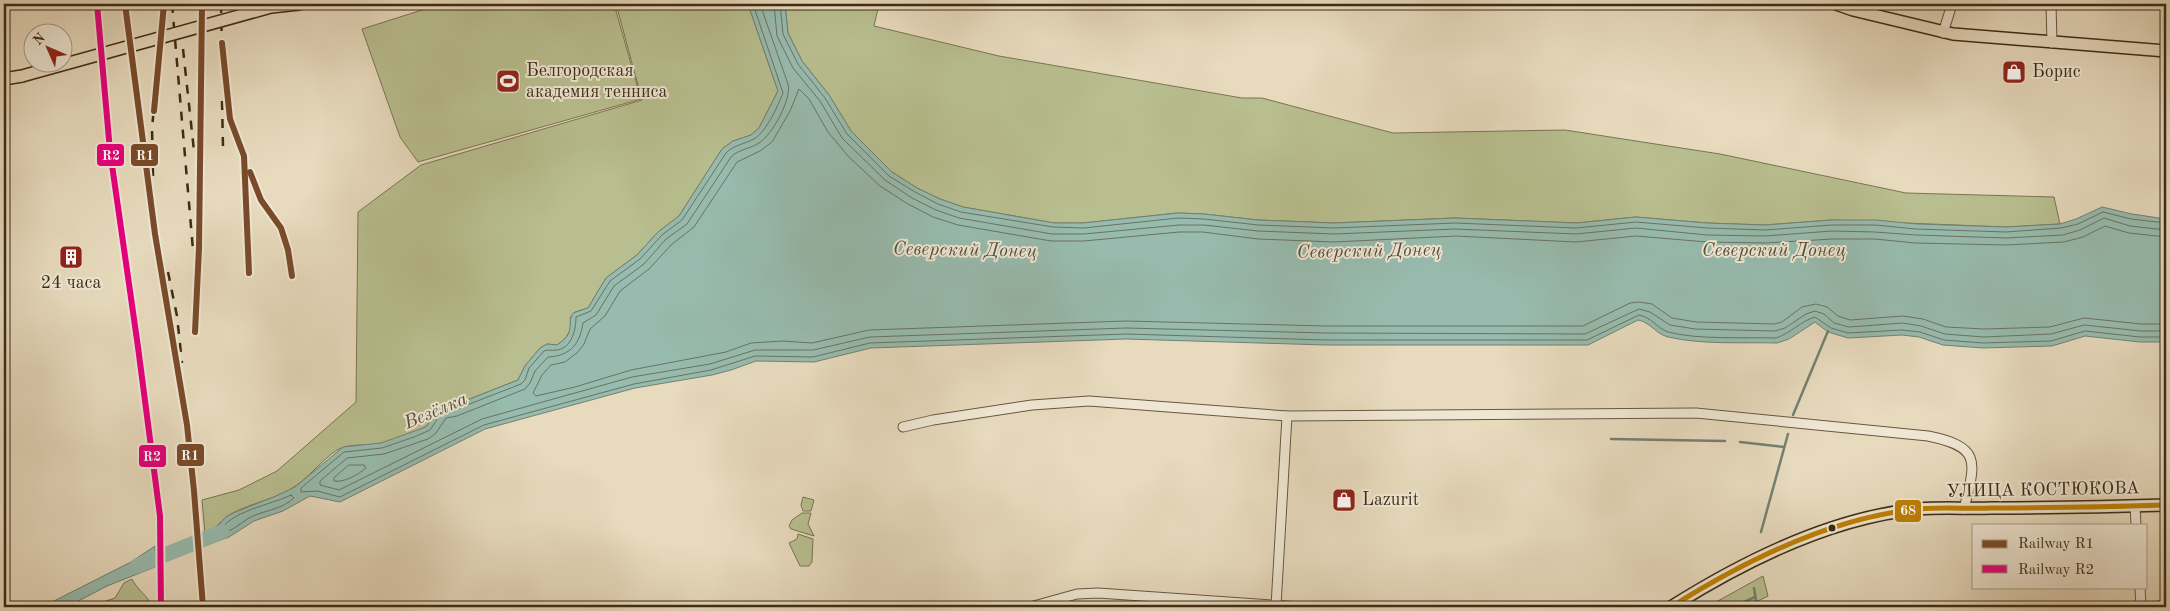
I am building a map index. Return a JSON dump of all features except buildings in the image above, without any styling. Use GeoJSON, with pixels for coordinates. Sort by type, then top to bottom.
{"type":"FeatureCollection","features":[{"type":"Feature","properties":{"kind":"main road"},"geometry":{"type":"LineString","coordinates":[[4,79],[22,76],[274,5],[299,4]]}},
{"type":"Feature","properties":{"kind":"main road"},"geometry":{"type":"LineString","coordinates":[[1836,4],[1853,10],[1943,32],[2052,43],[2166,51]]}},
{"type":"Feature","properties":{"kind":"main road","name":"УЛИЦА КОСТЮКОВА"},"geometry":{"type":"LineString","coordinates":[[1671,607],[1741,566],[1808,537],[1872,517],[1920,509],[2166,505]]}},
{"type":"Feature","properties":{"kind":"street"},"geometry":{"type":"LineString","coordinates":[[1943,32],[1952,4]]}},
{"type":"Feature","properties":{"kind":"street"},"geometry":{"type":"LineString","coordinates":[[2051,4],[2052,43]]}},
{"type":"Feature","properties":{"kind":"street"},"geometry":{"type":"LineString","coordinates":[[903,427],[933,420],[1032,405],[1089,401],[1287,416],[1696,413],[1928,436],[1951,440],[1964,448],[1973,460],[1972,476],[1964,509]]}},
{"type":"Feature","properties":{"kind":"street"},"geometry":{"type":"LineString","coordinates":[[1276,606],[1287,416]]}},
{"type":"Feature","properties":{"kind":"street"},"geometry":{"type":"LineString","coordinates":[[2135,506],[2136,524]]}},
{"type":"Feature","properties":{"kind":"street"},"geometry":{"type":"LineString","coordinates":[[2140,588],[2141,607]]}},
{"type":"Feature","properties":{"kind":"street"},"geometry":{"type":"LineString","coordinates":[[1030,607],[1076,594],[1098,593],[1300,607]]}},
{"type":"Feature","properties":{"kind":"street"},"geometry":{"type":"LineString","coordinates":[[2153,607],[2166,605]]}},
{"type":"Feature","properties":{"kind":"green space","name":"Белгородская академия тенниса"},"geometry":{"type":"Polygon","coordinates":[[[441,4],[614,4],[641,99],[418,162],[400,137],[362,29],[441,4]]]}},
{"type":"Feature","properties":{"kind":"green space"},"geometry":{"type":"Polygon","coordinates":[[[616,4],[748,4],[778,91],[759,128],[751,135],[733,141],[722,149],[679,216],[658,232],[637,255],[606,278],[588,308],[575,312],[570,318],[570,330],[564,340],[557,345],[547,344],[540,348],[525,366],[518,380],[445,407],[437,412],[426,426],[406,435],[383,443],[352,446],[337,450],[290,490],[231,514],[205,534],[202,500],[239,490],[277,471],[356,402],[358,212],[421,165],[642,100],[616,4]]]}},
{"type":"Feature","properties":{"kind":"green space"},"geometry":{"type":"Polygon","coordinates":[[[785,4],[879,4],[874,26],[999,56],[1242,98],[1262,98],[1393,133],[1565,130],[1720,154],[1906,193],[2054,197],[2060,224],[2005,227],[1832,220],[1765,225],[1707,223],[1636,217],[1577,223],[1455,218],[1334,223],[1258,220],[1178,213],[1083,223],[1054,223],[963,207],[917,188],[892,172],[851,131],[829,95],[802,61],[788,33],[785,4]]]}},
{"type":"Feature","properties":{"kind":"green space"},"geometry":{"type":"Polygon","coordinates":[[[803,497],[814,500],[811,511],[803,511],[801,505],[803,497]]]}},
{"type":"Feature","properties":{"kind":"green space"},"geometry":{"type":"Polygon","coordinates":[[[802,513],[811,513],[808,524],[814,536],[791,529],[789,526],[792,520],[802,513]]]}},
{"type":"Feature","properties":{"kind":"green space"},"geometry":{"type":"Polygon","coordinates":[[[798,534],[813,539],[812,562],[809,566],[800,566],[789,543],[797,539],[798,534]]]}},
{"type":"Feature","properties":{"kind":"green space"},"geometry":{"type":"Polygon","coordinates":[[[1763,576],[1768,596],[1746,607],[1707,607],[1763,576]]]}},
{"type":"Feature","properties":{"kind":"green space"},"geometry":{"type":"Polygon","coordinates":[[[132,579],[150,602],[147,607],[102,607],[106,601],[115,598],[124,583],[132,579]]]}},
{"type":"Feature","properties":{"kind":"water","name":"Северский Донец"},"geometry":{"type":"Polygon","coordinates":[[[748,4],[785,4],[788,33],[802,61],[829,95],[851,131],[892,172],[917,188],[963,207],[1054,223],[1083,223],[1178,213],[1258,220],[1334,223],[1455,218],[1577,223],[1636,217],[1707,223],[1765,225],[1832,220],[1876,220],[1916,224],[2006,227],[2060,224],[2102,207],[2166,219],[2166,342],[2140,342],[2085,336],[2052,346],[1983,348],[1943,345],[1919,337],[1902,335],[1848,338],[1828,332],[1815,322],[1789,339],[1777,343],[1708,342],[1668,337],[1638,320],[1588,345],[1326,345],[1126,339],[871,348],[814,362],[756,361],[712,375],[635,388],[485,429],[340,502],[310,496],[283,511],[254,521],[229,537],[207,545],[205,534],[212,532],[226,517],[295,487],[343,447],[381,443],[423,428],[427,426],[438,408],[452,406],[518,380],[525,366],[540,348],[547,344],[557,345],[567,336],[573,313],[588,308],[606,278],[637,255],[658,232],[679,216],[722,149],[733,141],[751,135],[759,128],[778,91],[748,4]]]}},
{"type":"Feature","properties":{"kind":"water"},"geometry":{"type":"Polygon","coordinates":[[[155,546],[155,567],[107,586],[67,607],[42,607],[131,562],[155,546]]]}},
{"type":"Feature","properties":{"kind":"waterway"},"geometry":{"type":"LineString","coordinates":[[1793,415],[1828,331]]}},
{"type":"Feature","properties":{"kind":"waterway"},"geometry":{"type":"LineString","coordinates":[[1761,532],[1788,434]]}},
{"type":"Feature","properties":{"kind":"waterway"},"geometry":{"type":"LineString","coordinates":[[1611,439],[1725,441]]}},
{"type":"Feature","properties":{"kind":"waterway"},"geometry":{"type":"LineString","coordinates":[[1740,442],[1784,447]]}},
{"type":"Feature","properties":{"kind":"waterway","name":"Везёлка"},"geometry":{"type":"LineString","coordinates":[[137,566],[222,532]]}},
{"type":"Feature","properties":{"kind":"waterway"},"geometry":{"type":"LineString","coordinates":[[1754,588],[1757,607]]}},
{"type":"Feature","properties":{"kind":"waterway"},"geometry":{"type":"LineString","coordinates":[[1733,607],[1755,597]]}},
{"type":"Feature","properties":{"kind":"railway"},"geometry":{"type":"LineString","coordinates":[[153,176],[152,128],[164,4]]}},
{"type":"Feature","properties":{"kind":"railway"},"geometry":{"type":"LineString","coordinates":[[172,4],[193,250]]}},
{"type":"Feature","properties":{"kind":"railway"},"geometry":{"type":"LineString","coordinates":[[195,332],[199,248],[202,4]]}},
{"type":"Feature","properties":{"kind":"railway"},"geometry":{"type":"LineString","coordinates":[[221,4],[222,51]]}},
{"type":"Feature","properties":{"kind":"railway"},"geometry":{"type":"LineString","coordinates":[[127,32],[155,234],[187,425],[203,607]]}},
{"type":"Feature","properties":{"kind":"railway"},"geometry":{"type":"LineString","coordinates":[[222,43],[230,119],[244,156],[249,273]]}},
{"type":"Feature","properties":{"kind":"railway"},"geometry":{"type":"LineString","coordinates":[[183,49],[194,151]]}},
{"type":"Feature","properties":{"kind":"railway"},"geometry":{"type":"LineString","coordinates":[[222,101],[223,146]]}},
{"type":"Feature","properties":{"kind":"railway"},"geometry":{"type":"LineString","coordinates":[[248,167],[261,200],[281,228],[288,250],[292,276]]}},
{"type":"Feature","properties":{"kind":"railway"},"geometry":{"type":"LineString","coordinates":[[168,272],[177,316],[182,363]]}},
{"type":"Feature","properties":{"kind":"rail line","name":"R2"},"geometry":{"type":"LineString","coordinates":[[97,4],[110,151],[160,516],[161,607]]}},
{"type":"Feature","properties":{"kind":"rail line","name":"R1"},"geometry":{"type":"LineString","coordinates":[[125,4],[155,234],[187,425],[203,607]]}},
{"type":"Feature","properties":{"kind":"rail line","name":"R1"},"geometry":{"type":"LineString","coordinates":[[154,111],[164,4]]}},
{"type":"Feature","properties":{"kind":"rail line","name":"R1"},"geometry":{"type":"LineString","coordinates":[[195,332],[199,248],[202,4]]}},
{"type":"Feature","properties":{"kind":"rail line","name":"R1"},"geometry":{"type":"LineString","coordinates":[[222,43],[230,119],[244,156],[249,273]]}},
{"type":"Feature","properties":{"kind":"rail line","name":"R1"},"geometry":{"type":"LineString","coordinates":[[250,172],[261,200],[281,228],[288,250],[292,276]]}},
{"type":"Feature","properties":{"kind":"transit line","name":"68"},"geometry":{"type":"LineString","coordinates":[[1671,607],[1728,573],[1789,544],[1853,521],[1886,514],[1937,508],[2057,508],[2166,505]]}},
{"type":"Feature","properties":{"kind":"place","name":"Борис"},"geometry":{"type":"Point","coordinates":[2014,72]}},
{"type":"Feature","properties":{"kind":"place","name":"Белгородская академия тенниса"},"geometry":{"type":"Point","coordinates":[508,81]}},
{"type":"Feature","properties":{"kind":"place","name":"24 часа"},"geometry":{"type":"Point","coordinates":[71,257]}},
{"type":"Feature","properties":{"kind":"place","name":"Lazurit"},"geometry":{"type":"Point","coordinates":[1344,500]}}]}
